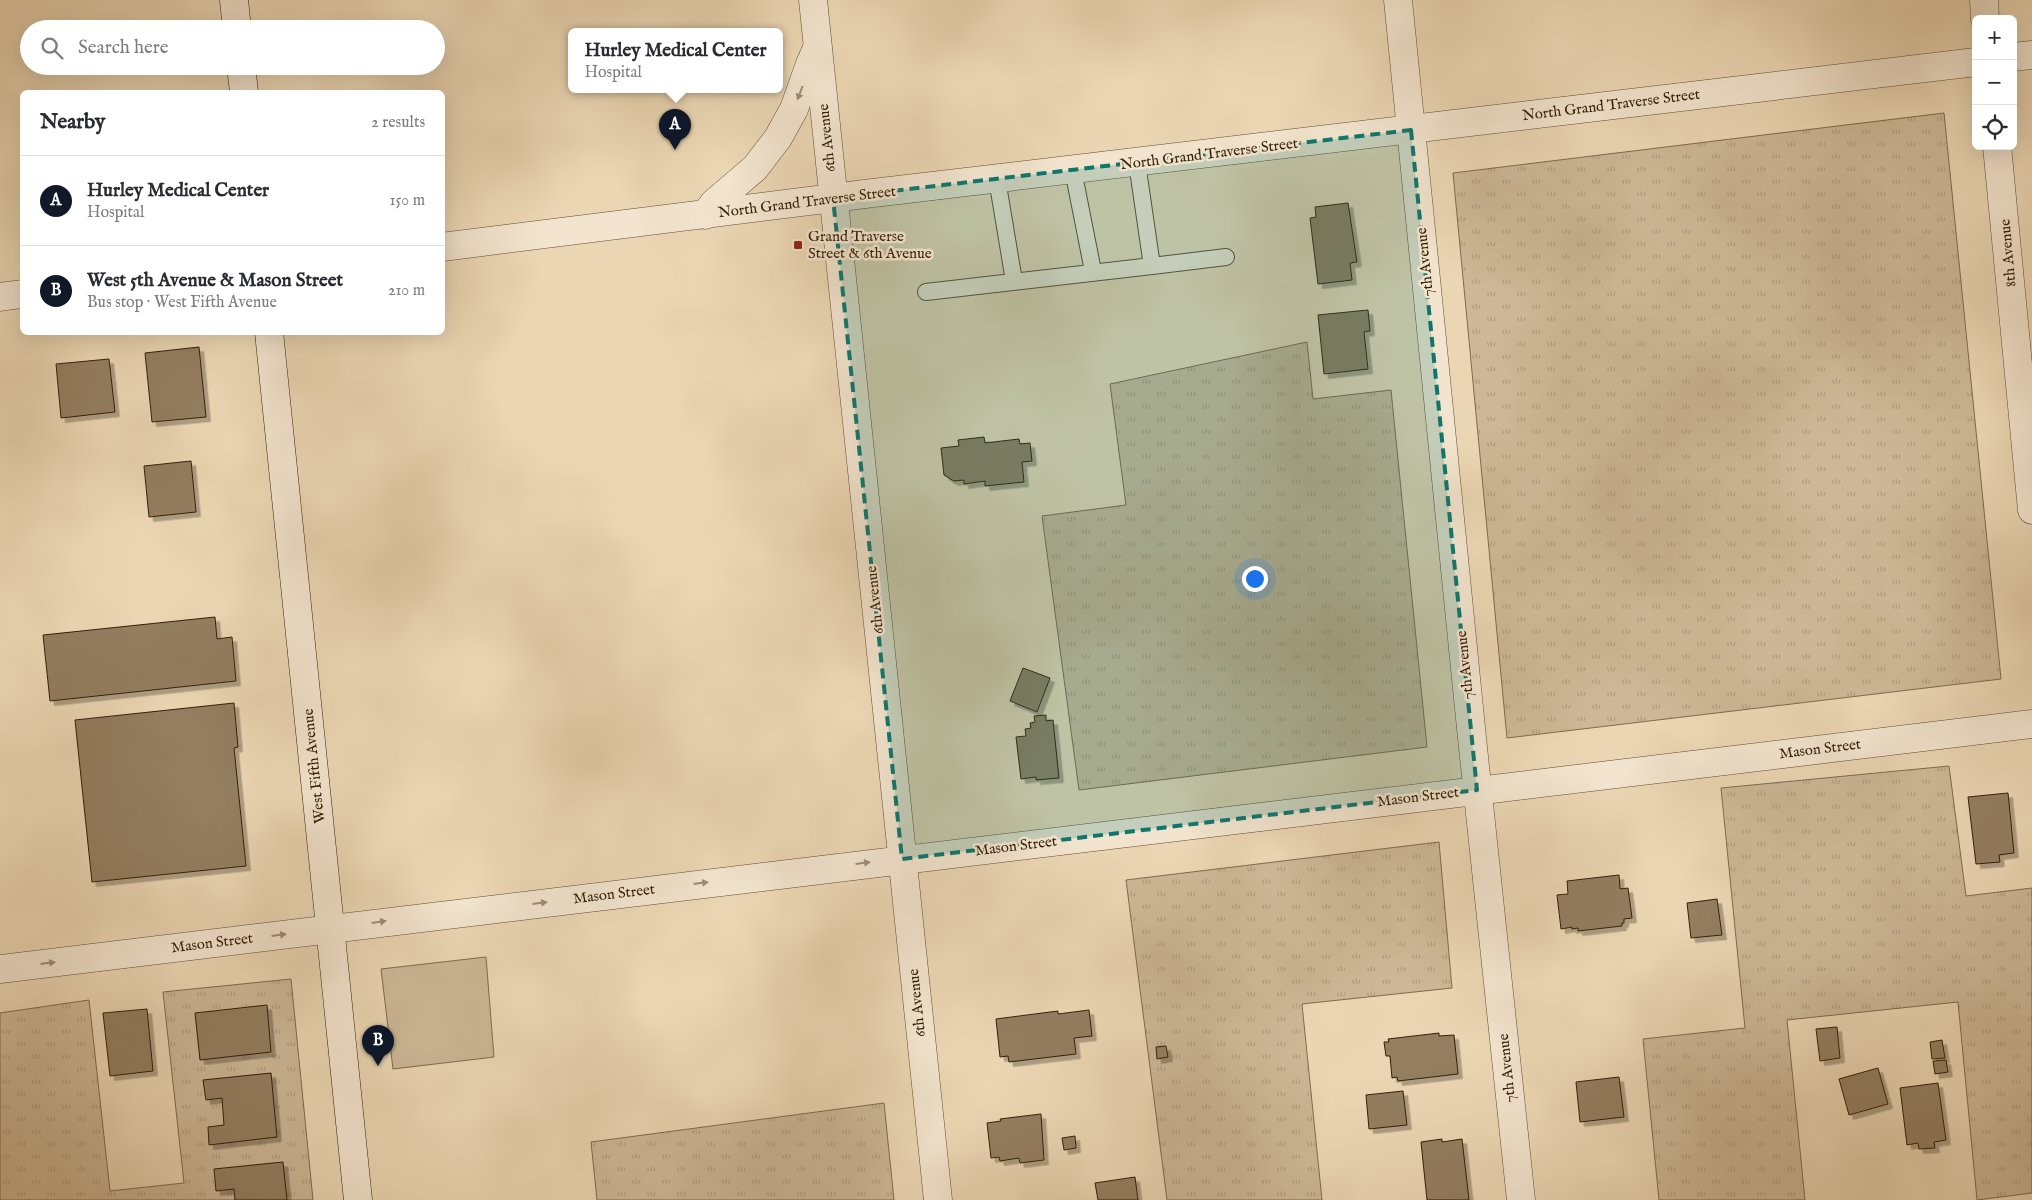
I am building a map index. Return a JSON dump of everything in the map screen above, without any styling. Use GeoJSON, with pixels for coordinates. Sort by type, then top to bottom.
{"type":"FeatureCollection","features":[{"type":"Feature","properties":{"kind":"street"},"geometry":{"type":"LineString","coordinates":[[234,0],[236,20]]}},
{"type":"Feature","properties":{"kind":"street","name":"6th Avenue"},"geometry":{"type":"LineString","coordinates":[[812,0],[938,1200]]}},
{"type":"Feature","properties":{"kind":"street","name":"7th Avenue"},"geometry":{"type":"LineString","coordinates":[[1398,0],[1477,790],[1521,1200]]}},
{"type":"Feature","properties":{"kind":"street"},"geometry":{"type":"LineString","coordinates":[[1984,0],[1985,15]]}},
{"type":"Feature","properties":{"kind":"street"},"geometry":{"type":"LineString","coordinates":[[705,215],[714,203],[755,168],[778,138],[794,109],[817,48]]}},
{"type":"Feature","properties":{"kind":"street"},"geometry":{"type":"LineString","coordinates":[[2017,57],[2032,55]]}},
{"type":"Feature","properties":{"kind":"street","name":"North Grand Traverse Street"},"geometry":{"type":"LineString","coordinates":[[445,248],[833,198],[1411,130],[1735,89],[1972,62]]}},
{"type":"Feature","properties":{"kind":"street"},"geometry":{"type":"LineString","coordinates":[[242,75],[244,90]]}},
{"type":"Feature","properties":{"kind":"street","name":"8th Avenue"},"geometry":{"type":"LineString","coordinates":[[1997,150],[2032,510]]}},
{"type":"Feature","properties":{"kind":"street"},"geometry":{"type":"LineString","coordinates":[[0,297],[20,294]]}},
{"type":"Feature","properties":{"kind":"street","name":"West Fifth Avenue"},"geometry":{"type":"LineString","coordinates":[[269,335],[358,1200]]}},
{"type":"Feature","properties":{"kind":"street","name":"Mason Street"},"geometry":{"type":"LineString","coordinates":[[0,969],[2032,724]]}},
{"type":"Feature","properties":{"kind":"lane"},"geometry":{"type":"LineString","coordinates":[[1137,163],[1152,266]]}},
{"type":"Feature","properties":{"kind":"lane"},"geometry":{"type":"LineString","coordinates":[[1073,170],[1093,271]]}},
{"type":"Feature","properties":{"kind":"lane"},"geometry":{"type":"LineString","coordinates":[[997,180],[1014,281]]}},
{"type":"Feature","properties":{"kind":"lane"},"geometry":{"type":"LineString","coordinates":[[926,292],[1093,271],[1226,257]]}},
{"type":"Feature","properties":{"kind":"highlighted area"},"geometry":{"type":"Polygon","coordinates":[[[1411,130],[1477,790],[902,859],[833,198],[1411,130]]]}},
{"type":"Feature","properties":{"kind":"green space"},"geometry":{"type":"Polygon","coordinates":[[[1944,113],[2001,679],[1507,738],[1453,173],[1944,113]]]}},
{"type":"Feature","properties":{"kind":"green space"},"geometry":{"type":"Polygon","coordinates":[[[1307,342],[1313,399],[1391,390],[1427,747],[1079,790],[1042,516],[1126,505],[1110,384],[1307,342]]]}},
{"type":"Feature","properties":{"kind":"green space"},"geometry":{"type":"Polygon","coordinates":[[[1949,766],[1966,896],[2032,888],[2032,1193],[1977,1200],[1958,1002],[1787,1020],[1805,1200],[1659,1200],[1643,1039],[1745,1028],[1721,788],[1949,766]]]}},
{"type":"Feature","properties":{"kind":"green space"},"geometry":{"type":"Polygon","coordinates":[[[1439,842],[1452,988],[1302,1004],[1322,1200],[1167,1200],[1126,880],[1439,842]]]}},
{"type":"Feature","properties":{"kind":"green space"},"geometry":{"type":"Polygon","coordinates":[[[486,957],[494,1057],[393,1069],[381,969],[486,957]]]}},
{"type":"Feature","properties":{"kind":"green space"},"geometry":{"type":"Polygon","coordinates":[[[291,979],[313,1200],[0,1200],[0,1013],[89,1000],[110,1191],[184,1183],[163,992],[291,979]]]}},
{"type":"Feature","properties":{"kind":"green space"},"geometry":{"type":"Polygon","coordinates":[[[884,1103],[894,1200],[597,1200],[591,1142],[884,1103]]]}},
{"type":"Feature","properties":{"kind":"building"},"geometry":{"type":"Polygon","coordinates":[[[1348,203],[1357,262],[1350,263],[1352,280],[1318,284],[1310,218],[1316,217],[1315,207],[1348,203]]]}},
{"type":"Feature","properties":{"kind":"building"},"geometry":{"type":"Polygon","coordinates":[[[1368,310],[1370,331],[1364,332],[1368,369],[1324,374],[1318,315],[1368,310]]]}},
{"type":"Feature","properties":{"kind":"building"},"geometry":{"type":"Polygon","coordinates":[[[199,347],[206,417],[152,422],[145,353],[199,347]]]}},
{"type":"Feature","properties":{"kind":"building"},"geometry":{"type":"Polygon","coordinates":[[[109,359],[115,412],[61,418],[56,364],[109,359]]]}},
{"type":"Feature","properties":{"kind":"building"},"geometry":{"type":"Polygon","coordinates":[[[984,437],[985,443],[1019,439],[1020,444],[1030,443],[1032,461],[1022,462],[1024,482],[985,486],[985,481],[964,484],[964,480],[954,481],[944,475],[941,448],[959,446],[958,440],[984,437]]]}},
{"type":"Feature","properties":{"kind":"building"},"geometry":{"type":"Polygon","coordinates":[[[191,461],[196,512],[149,517],[144,466],[191,461]]]}},
{"type":"Feature","properties":{"kind":"building"},"geometry":{"type":"Polygon","coordinates":[[[215,617],[217,639],[232,637],[236,681],[50,701],[43,635],[215,617]]]}},
{"type":"Feature","properties":{"kind":"building"},"geometry":{"type":"Polygon","coordinates":[[[1023,668],[1050,678],[1037,712],[1010,701],[1023,668]]]}},
{"type":"Feature","properties":{"kind":"building"},"geometry":{"type":"Polygon","coordinates":[[[234,703],[238,747],[234,748],[246,866],[92,882],[75,720],[234,703]]]}},
{"type":"Feature","properties":{"kind":"building"},"geometry":{"type":"Polygon","coordinates":[[[1046,715],[1046,721],[1053,720],[1059,778],[1036,780],[1036,777],[1021,779],[1016,737],[1026,736],[1025,729],[1031,728],[1030,723],[1035,722],[1034,716],[1046,715]]]}},
{"type":"Feature","properties":{"kind":"building"},"geometry":{"type":"Polygon","coordinates":[[[2008,793],[2014,853],[1999,855],[2000,862],[1976,864],[1968,797],[2008,793]]]}},
{"type":"Feature","properties":{"kind":"building"},"geometry":{"type":"Polygon","coordinates":[[[1619,875],[1620,889],[1628,888],[1632,918],[1624,919],[1622,926],[1578,931],[1578,928],[1572,929],[1572,927],[1561,929],[1557,895],[1568,894],[1567,881],[1619,875]]]}},
{"type":"Feature","properties":{"kind":"building"},"geometry":{"type":"Polygon","coordinates":[[[1717,899],[1722,935],[1691,938],[1687,903],[1717,899]]]}},
{"type":"Feature","properties":{"kind":"building"},"geometry":{"type":"Polygon","coordinates":[[[267,1005],[271,1052],[200,1060],[195,1013],[267,1005]]]}},
{"type":"Feature","properties":{"kind":"building"},"geometry":{"type":"Polygon","coordinates":[[[147,1009],[153,1071],[110,1076],[103,1013],[147,1009]]]}},
{"type":"Feature","properties":{"kind":"building"},"geometry":{"type":"Polygon","coordinates":[[[1089,1010],[1092,1036],[1074,1038],[1076,1054],[1009,1062],[1008,1056],[1000,1057],[996,1019],[1058,1011],[1058,1014],[1089,1010]]]}},
{"type":"Feature","properties":{"kind":"building"},"geometry":{"type":"Polygon","coordinates":[[[1837,1027],[1840,1058],[1820,1061],[1816,1029],[1837,1027]]]}},
{"type":"Feature","properties":{"kind":"building"},"geometry":{"type":"Polygon","coordinates":[[[1439,1033],[1439,1036],[1454,1035],[1458,1074],[1398,1081],[1397,1077],[1392,1078],[1390,1056],[1386,1056],[1384,1042],[1389,1042],[1388,1039],[1439,1033]]]}},
{"type":"Feature","properties":{"kind":"building"},"geometry":{"type":"Polygon","coordinates":[[[1942,1040],[1945,1058],[1932,1059],[1930,1042],[1942,1040]]]}},
{"type":"Feature","properties":{"kind":"building"},"geometry":{"type":"Polygon","coordinates":[[[1166,1046],[1168,1057],[1157,1059],[1156,1047],[1166,1046]]]}},
{"type":"Feature","properties":{"kind":"building"},"geometry":{"type":"Polygon","coordinates":[[[1946,1060],[1948,1072],[1935,1074],[1933,1061],[1946,1060]]]}},
{"type":"Feature","properties":{"kind":"building"},"geometry":{"type":"Polygon","coordinates":[[[1878,1068],[1888,1104],[1849,1115],[1839,1079],[1878,1068]]]}},
{"type":"Feature","properties":{"kind":"building"},"geometry":{"type":"Polygon","coordinates":[[[271,1073],[277,1137],[209,1145],[208,1127],[224,1125],[222,1098],[206,1100],[203,1080],[271,1073]]]}},
{"type":"Feature","properties":{"kind":"building"},"geometry":{"type":"Polygon","coordinates":[[[1619,1077],[1624,1117],[1580,1122],[1576,1082],[1619,1077]]]}},
{"type":"Feature","properties":{"kind":"building"},"geometry":{"type":"Polygon","coordinates":[[[1938,1083],[1946,1140],[1934,1142],[1935,1148],[1919,1149],[1918,1143],[1907,1145],[1900,1088],[1938,1083]]]}},
{"type":"Feature","properties":{"kind":"building"},"geometry":{"type":"Polygon","coordinates":[[[1403,1091],[1407,1125],[1369,1129],[1366,1095],[1403,1091]]]}},
{"type":"Feature","properties":{"kind":"building"},"geometry":{"type":"Polygon","coordinates":[[[1041,1114],[1044,1160],[1020,1163],[1019,1158],[1000,1161],[999,1157],[991,1158],[987,1123],[1001,1121],[1000,1119],[1041,1114]]]}},
{"type":"Feature","properties":{"kind":"building"},"geometry":{"type":"Polygon","coordinates":[[[1075,1136],[1076,1148],[1064,1150],[1062,1138],[1075,1136]]]}},
{"type":"Feature","properties":{"kind":"building"},"geometry":{"type":"Polygon","coordinates":[[[1442,1139],[1442,1142],[1462,1139],[1469,1200],[1427,1200],[1421,1142],[1442,1139]]]}},
{"type":"Feature","properties":{"kind":"building"},"geometry":{"type":"Polygon","coordinates":[[[283,1162],[287,1200],[235,1200],[234,1189],[216,1191],[214,1169],[283,1162]]]}},
{"type":"Feature","properties":{"kind":"building"},"geometry":{"type":"Polygon","coordinates":[[[1135,1177],[1138,1200],[1098,1200],[1095,1183],[1135,1177]]]}},
{"type":"Feature","properties":{"kind":"place","name":"Hurley Medical Center"},"geometry":{"type":"Point","coordinates":[675,150]}},
{"type":"Feature","properties":{"kind":"place","name":"Grand Traverse Street & 6th Avenue"},"geometry":{"type":"Point","coordinates":[798,245]}},
{"type":"Feature","properties":{"kind":"place","name":"West 5th Avenue & Mason Street"},"geometry":{"type":"Point","coordinates":[378,1066]}}]}
